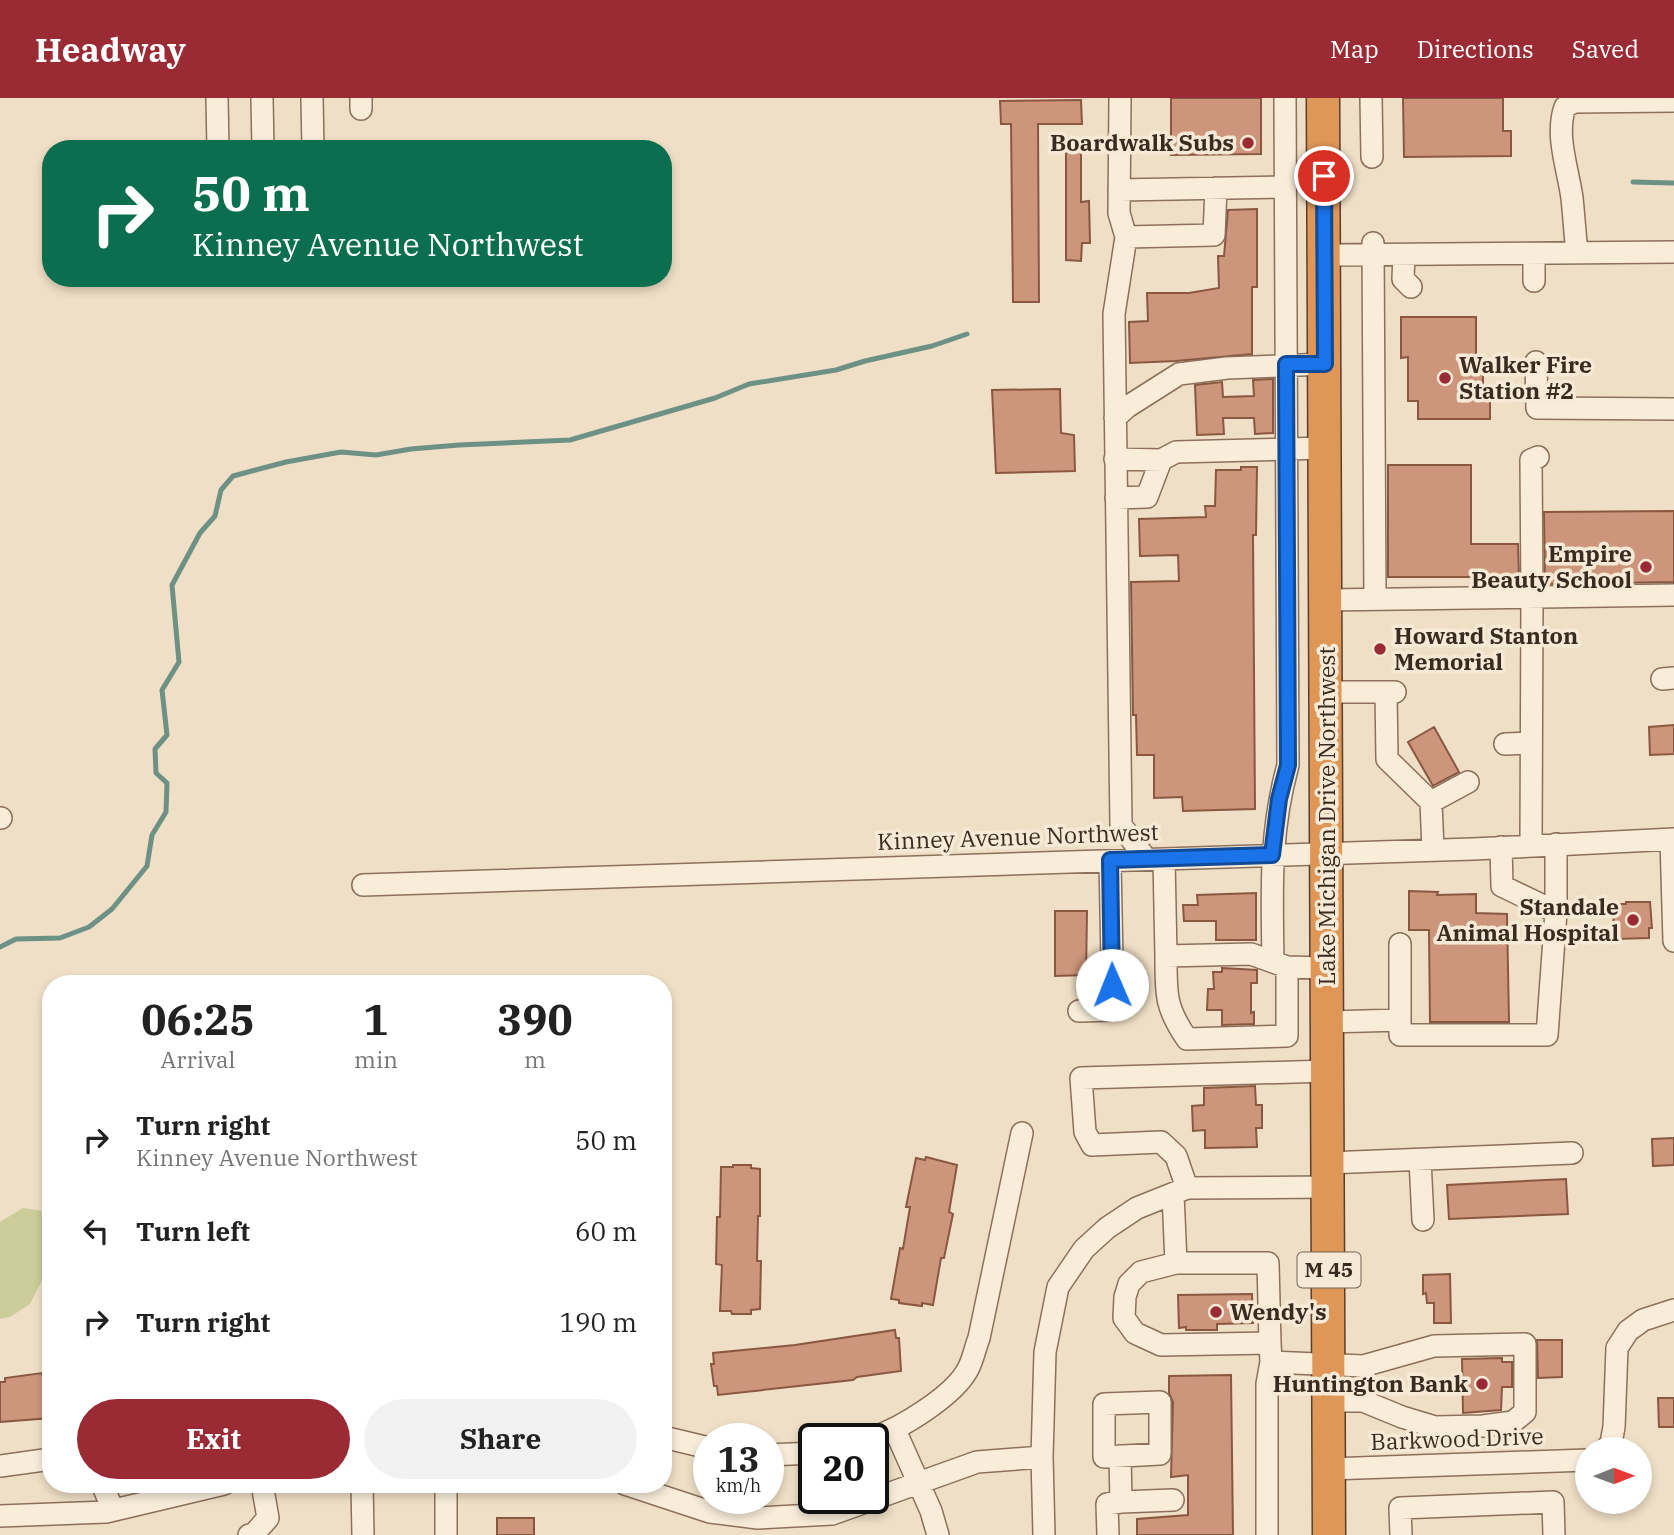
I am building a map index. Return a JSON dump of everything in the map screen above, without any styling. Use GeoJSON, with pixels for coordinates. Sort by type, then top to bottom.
{"type":"FeatureCollection","features":[{"type":"Feature","properties":{"kind":"highway","name":"Lake Michigan Drive Northwest"},"geometry":{"type":"LineString","coordinates":[[1323,98],[1329,1535]]}},
{"type":"Feature","properties":{"kind":"street"},"geometry":{"type":"LineString","coordinates":[[217,98],[218,140]]}},
{"type":"Feature","properties":{"kind":"street"},"geometry":{"type":"LineString","coordinates":[[262,98],[263,140]]}},
{"type":"Feature","properties":{"kind":"street"},"geometry":{"type":"LineString","coordinates":[[312,98],[313,140]]}},
{"type":"Feature","properties":{"kind":"street"},"geometry":{"type":"LineString","coordinates":[[1120,98],[1119,213],[1126,237],[1114,314],[1121,825],[1155,859],[1166,956],[1166,1001],[1187,1039],[1287,1036],[1272,855],[1279,799],[1288,765],[1285,98]]}},
{"type":"Feature","properties":{"kind":"street"},"geometry":{"type":"LineString","coordinates":[[1371,98],[1372,158]]}},
{"type":"Feature","properties":{"kind":"street"},"geometry":{"type":"LineString","coordinates":[[1577,253],[1563,142],[1563,102],[1674,101]]}},
{"type":"Feature","properties":{"kind":"street"},"geometry":{"type":"LineString","coordinates":[[1119,190],[1284,187]]}},
{"type":"Feature","properties":{"kind":"street"},"geometry":{"type":"LineString","coordinates":[[1126,237],[1214,235],[1216,188]]}},
{"type":"Feature","properties":{"kind":"street"},"geometry":{"type":"LineString","coordinates":[[1325,255],[1373,249],[1415,251],[1471,248],[1648,258],[1674,252]]}},
{"type":"Feature","properties":{"kind":"street"},"geometry":{"type":"LineString","coordinates":[[1373,249],[1375,599]]}},
{"type":"Feature","properties":{"kind":"street"},"geometry":{"type":"LineString","coordinates":[[1522,250],[1534,281]]}},
{"type":"Feature","properties":{"kind":"street"},"geometry":{"type":"LineString","coordinates":[[1411,287],[1403,279],[1415,251]]}},
{"type":"Feature","properties":{"kind":"street"},"geometry":{"type":"LineString","coordinates":[[1115,418],[1127,407],[1179,374],[1227,368],[1325,364]]}},
{"type":"Feature","properties":{"kind":"street"},"geometry":{"type":"LineString","coordinates":[[1541,369],[1538,408],[1674,409]]}},
{"type":"Feature","properties":{"kind":"street"},"geometry":{"type":"LineString","coordinates":[[1115,459],[1161,460],[1176,452],[1325,448]]}},
{"type":"Feature","properties":{"kind":"street"},"geometry":{"type":"LineString","coordinates":[[1531,845],[1534,459]]}},
{"type":"Feature","properties":{"kind":"street"},"geometry":{"type":"LineString","coordinates":[[1116,498],[1147,497],[1161,460]]}},
{"type":"Feature","properties":{"kind":"street"},"geometry":{"type":"LineString","coordinates":[[1326,600],[1375,599],[1420,606],[1479,605],[1532,597],[1584,604],[1636,603],[1674,596]]}},
{"type":"Feature","properties":{"kind":"street"},"geometry":{"type":"LineString","coordinates":[[1326,692],[1390,692],[1387,759],[1431,802],[1433,850]]}},
{"type":"Feature","properties":{"kind":"street"},"geometry":{"type":"LineString","coordinates":[[1505,744],[1531,743]]}},
{"type":"Feature","properties":{"kind":"street"},"geometry":{"type":"LineString","coordinates":[[1431,802],[1468,782]]}},
{"type":"Feature","properties":{"kind":"street"},"geometry":{"type":"LineString","coordinates":[[1673,840],[1674,941]]}},
{"type":"Feature","properties":{"kind":"street","name":"Kinney Avenue Northwest"},"geometry":{"type":"LineString","coordinates":[[363,885],[1673,840]]}},
{"type":"Feature","properties":{"kind":"street"},"geometry":{"type":"LineString","coordinates":[[1399,944],[1400,1035],[1547,1035],[1556,912],[1556,844]]}},
{"type":"Feature","properties":{"kind":"street"},"geometry":{"type":"LineString","coordinates":[[1501,847],[1502,886],[1556,912]]}},
{"type":"Feature","properties":{"kind":"street"},"geometry":{"type":"LineString","coordinates":[[1079,1012],[1113,1010],[1110,860]]}},
{"type":"Feature","properties":{"kind":"street"},"geometry":{"type":"LineString","coordinates":[[1166,956],[1251,954],[1280,965],[1328,968]]}},
{"type":"Feature","properties":{"kind":"street"},"geometry":{"type":"LineString","coordinates":[[1328,1022],[1400,1020]]}},
{"type":"Feature","properties":{"kind":"street"},"geometry":{"type":"LineString","coordinates":[[1176,1263],[1180,1191],[1176,1156],[1161,1142],[1093,1145],[1085,1132],[1081,1078],[1328,1071]]}},
{"type":"Feature","properties":{"kind":"street"},"geometry":{"type":"LineString","coordinates":[[889,1432],[940,1400],[968,1371],[979,1338],[1022,1133]]}},
{"type":"Feature","properties":{"kind":"street"},"geometry":{"type":"LineString","coordinates":[[1044,1535],[1042,1457],[1045,1352],[1058,1287],[1084,1248],[1107,1227],[1137,1208],[1180,1191],[1329,1175],[1420,1160],[1572,1153]]}},
{"type":"Feature","properties":{"kind":"street"},"geometry":{"type":"LineString","coordinates":[[1420,1160],[1423,1220]]}},
{"type":"Feature","properties":{"kind":"street"},"geometry":{"type":"LineString","coordinates":[[1267,1535],[1267,1384],[1270,1353],[1268,1263],[1176,1263],[1141,1272],[1129,1284],[1124,1318],[1135,1333],[1161,1345],[1270,1353],[1330,1365],[1363,1366],[1434,1346],[1525,1344],[1525,1412],[1513,1422],[1435,1427],[1363,1401],[1330,1401]]}},
{"type":"Feature","properties":{"kind":"street"},"geometry":{"type":"LineString","coordinates":[[1612,1437],[1617,1348],[1628,1331],[1643,1320],[1674,1310]]}},
{"type":"Feature","properties":{"kind":"street"},"geometry":{"type":"LineString","coordinates":[[895,1430],[939,1535]]}},
{"type":"Feature","properties":{"kind":"street"},"geometry":{"type":"LineString","coordinates":[[672,1439],[693,1444]]}},
{"type":"Feature","properties":{"kind":"street"},"geometry":{"type":"LineString","coordinates":[[1120,1456],[1121,1502]]}},
{"type":"Feature","properties":{"kind":"street"},"geometry":{"type":"LineString","coordinates":[[661,1493],[710,1512],[758,1518],[832,1514],[977,1462],[1042,1457]]}},
{"type":"Feature","properties":{"kind":"street"},"geometry":{"type":"LineString","coordinates":[[0,1466],[42,1460]]}},
{"type":"Feature","properties":{"kind":"street","name":"Barkwood Drive"},"geometry":{"type":"LineString","coordinates":[[1329,1469],[1575,1460]]}},
{"type":"Feature","properties":{"kind":"street"},"geometry":{"type":"LineString","coordinates":[[106,1493],[113,1510]]}},
{"type":"Feature","properties":{"kind":"street"},"geometry":{"type":"LineString","coordinates":[[0,1516],[113,1510],[186,1493]]}},
{"type":"Feature","properties":{"kind":"street"},"geometry":{"type":"LineString","coordinates":[[249,1535],[254,1534],[268,1518],[264,1493]]}},
{"type":"Feature","properties":{"kind":"street"},"geometry":{"type":"LineString","coordinates":[[362,1493],[363,1535]]}},
{"type":"Feature","properties":{"kind":"street"},"geometry":{"type":"LineString","coordinates":[[446,1493],[446,1535]]}},
{"type":"Feature","properties":{"kind":"street"},"geometry":{"type":"LineString","coordinates":[[1108,1535],[1107,1504],[1173,1500]]}},
{"type":"Feature","properties":{"kind":"street"},"geometry":{"type":"LineString","coordinates":[[1401,1535],[1400,1508],[1553,1502],[1554,1535]]}},
{"type":"Feature","properties":{"kind":"green space"},"geometry":{"type":"Polygon","coordinates":[[[23,1208],[42,1211],[42,1281],[30,1304],[10,1317],[0,1319],[0,1222],[23,1208]]]}},
{"type":"Feature","properties":{"kind":"building"},"geometry":{"type":"Polygon","coordinates":[[[1171,98],[1261,98],[1261,154],[1171,155],[1171,98]]]}},
{"type":"Feature","properties":{"kind":"building"},"geometry":{"type":"Polygon","coordinates":[[[1403,98],[1503,98],[1503,131],[1511,131],[1511,156],[1404,157],[1403,98]]]}},
{"type":"Feature","properties":{"kind":"building"},"geometry":{"type":"Polygon","coordinates":[[[1081,100],[1082,124],[1038,124],[1039,302],[1013,302],[1011,124],[1001,124],[1000,101],[1081,100]]]}},
{"type":"Feature","properties":{"kind":"building"},"geometry":{"type":"Polygon","coordinates":[[[1066,150],[1081,150],[1081,202],[1089,201],[1090,243],[1082,243],[1081,261],[1066,260],[1066,150]]]}},
{"type":"Feature","properties":{"kind":"building"},"geometry":{"type":"Polygon","coordinates":[[[1257,209],[1257,287],[1252,287],[1252,354],[1130,363],[1129,322],[1148,321],[1147,293],[1189,293],[1219,288],[1218,256],[1224,256],[1228,210],[1257,209]]]}},
{"type":"Feature","properties":{"kind":"building","name":"Walker Fire Station #2"},"geometry":{"type":"Polygon","coordinates":[[[1401,317],[1476,317],[1476,357],[1483,357],[1483,398],[1490,398],[1490,419],[1418,419],[1418,401],[1408,401],[1408,357],[1401,358],[1401,317]]]}},
{"type":"Feature","properties":{"kind":"building"},"geometry":{"type":"Polygon","coordinates":[[[1273,379],[1273,433],[1255,434],[1254,418],[1223,418],[1224,434],[1197,435],[1195,385],[1222,382],[1223,397],[1254,396],[1253,380],[1273,379]]]}},
{"type":"Feature","properties":{"kind":"building"},"geometry":{"type":"Polygon","coordinates":[[[1060,389],[1061,433],[1074,435],[1075,471],[996,473],[992,390],[1060,389]]]}},
{"type":"Feature","properties":{"kind":"building"},"geometry":{"type":"Polygon","coordinates":[[[1388,465],[1471,465],[1471,544],[1518,544],[1519,577],[1388,577],[1388,465]]]}},
{"type":"Feature","properties":{"kind":"building"},"geometry":{"type":"Polygon","coordinates":[[[1241,467],[1257,467],[1256,535],[1253,535],[1255,809],[1183,811],[1182,797],[1154,798],[1154,755],[1137,755],[1136,715],[1133,715],[1131,582],[1179,581],[1178,555],[1140,556],[1139,519],[1206,517],[1205,506],[1215,506],[1216,470],[1241,470],[1241,467]]]}},
{"type":"Feature","properties":{"kind":"building"},"geometry":{"type":"Polygon","coordinates":[[[1674,511],[1674,582],[1545,584],[1544,512],[1674,511]]]}},
{"type":"Feature","properties":{"kind":"building"},"geometry":{"type":"Polygon","coordinates":[[[1674,725],[1674,754],[1650,755],[1649,727],[1674,725]]]}},
{"type":"Feature","properties":{"kind":"building"},"geometry":{"type":"Polygon","coordinates":[[[1434,727],[1459,772],[1433,786],[1408,742],[1434,727]]]}},
{"type":"Feature","properties":{"kind":"building"},"geometry":{"type":"Polygon","coordinates":[[[1409,891],[1438,892],[1437,895],[1476,894],[1476,913],[1507,914],[1509,1022],[1430,1022],[1429,930],[1409,930],[1409,891]]]}},
{"type":"Feature","properties":{"kind":"building"},"geometry":{"type":"Polygon","coordinates":[[[1256,893],[1256,940],[1216,940],[1216,921],[1184,921],[1183,905],[1198,905],[1197,895],[1256,893]]]}},
{"type":"Feature","properties":{"kind":"building","name":"Standale Animal Hospital"},"geometry":{"type":"Polygon","coordinates":[[[1650,902],[1652,928],[1649,928],[1649,938],[1614,939],[1613,904],[1650,902]]]}},
{"type":"Feature","properties":{"kind":"building"},"geometry":{"type":"Polygon","coordinates":[[[1055,911],[1087,911],[1086,975],[1055,976],[1055,911]]]}},
{"type":"Feature","properties":{"kind":"building"},"geometry":{"type":"Polygon","coordinates":[[[1222,968],[1257,970],[1257,983],[1251,983],[1251,1013],[1254,1012],[1254,1024],[1222,1025],[1222,1010],[1207,1010],[1208,989],[1214,989],[1213,972],[1222,972],[1222,968]]]}},
{"type":"Feature","properties":{"kind":"building"},"geometry":{"type":"Polygon","coordinates":[[[1255,1086],[1256,1105],[1262,1105],[1262,1128],[1256,1128],[1257,1147],[1205,1148],[1205,1130],[1193,1131],[1192,1106],[1204,1105],[1204,1088],[1255,1086]]]}},
{"type":"Feature","properties":{"kind":"building"},"geometry":{"type":"Polygon","coordinates":[[[1674,1138],[1674,1165],[1653,1166],[1652,1139],[1674,1138]]]}},
{"type":"Feature","properties":{"kind":"building"},"geometry":{"type":"Polygon","coordinates":[[[926,1157],[957,1165],[949,1212],[953,1214],[944,1258],[941,1258],[933,1305],[922,1303],[922,1306],[899,1303],[899,1300],[891,1299],[900,1248],[903,1249],[910,1207],[906,1207],[916,1158],[925,1160],[926,1157]]]}},
{"type":"Feature","properties":{"kind":"building"},"geometry":{"type":"Polygon","coordinates":[[[751,1165],[751,1168],[760,1169],[757,1261],[761,1261],[760,1309],[751,1310],[751,1314],[720,1311],[722,1265],[716,1264],[721,1167],[751,1165]]]}},
{"type":"Feature","properties":{"kind":"building"},"geometry":{"type":"Polygon","coordinates":[[[1566,1179],[1568,1214],[1449,1219],[1447,1185],[1566,1179]]]}},
{"type":"Feature","properties":{"kind":"building"},"geometry":{"type":"Polygon","coordinates":[[[1450,1274],[1451,1323],[1434,1323],[1434,1303],[1427,1303],[1426,1293],[1423,1294],[1423,1275],[1450,1274]]]}},
{"type":"Feature","properties":{"kind":"building","name":"Wendy's"},"geometry":{"type":"Polygon","coordinates":[[[1252,1294],[1253,1323],[1217,1324],[1217,1330],[1179,1328],[1178,1295],[1252,1294]]]}},
{"type":"Feature","properties":{"kind":"building"},"geometry":{"type":"Polygon","coordinates":[[[895,1330],[896,1338],[899,1338],[901,1371],[857,1377],[853,1380],[718,1395],[717,1386],[714,1386],[711,1364],[714,1364],[713,1353],[795,1345],[895,1330]]]}},
{"type":"Feature","properties":{"kind":"building"},"geometry":{"type":"Polygon","coordinates":[[[1537,1340],[1562,1340],[1562,1377],[1538,1378],[1537,1340]]]}},
{"type":"Feature","properties":{"kind":"building"},"geometry":{"type":"Polygon","coordinates":[[[1502,1358],[1502,1362],[1512,1362],[1512,1387],[1502,1387],[1501,1410],[1463,1413],[1462,1359],[1502,1358]]]}},
{"type":"Feature","properties":{"kind":"building"},"geometry":{"type":"Polygon","coordinates":[[[42,1373],[42,1419],[0,1422],[0,1382],[5,1382],[5,1378],[42,1373]]]}},
{"type":"Feature","properties":{"kind":"building"},"geometry":{"type":"Polygon","coordinates":[[[1231,1375],[1233,1535],[1137,1535],[1137,1519],[1188,1515],[1188,1475],[1171,1477],[1173,1402],[1169,1393],[1169,1376],[1231,1375]]]}},
{"type":"Feature","properties":{"kind":"building"},"geometry":{"type":"Polygon","coordinates":[[[1658,1398],[1674,1398],[1674,1427],[1659,1427],[1658,1398]]]}},
{"type":"Feature","properties":{"kind":"building"},"geometry":{"type":"Polygon","coordinates":[[[497,1518],[534,1518],[534,1535],[497,1535],[497,1518]]]}},
{"type":"Feature","properties":{"kind":"waterway"},"geometry":{"type":"LineString","coordinates":[[1633,182],[1674,183]]}},
{"type":"Feature","properties":{"kind":"waterway"},"geometry":{"type":"LineString","coordinates":[[0,947],[16,939],[60,938],[89,927],[112,909],[147,866],[152,835],[166,812],[167,783],[156,773],[155,749],[167,735],[162,690],[179,662],[172,585],[200,533],[215,516],[221,490],[233,476],[286,462],[341,452],[376,455],[459,445],[570,440],[715,398],[749,384],[836,370],[932,346],[967,334]]}},
{"type":"Feature","properties":{"kind":"place","name":"Boardwalk Subs"},"geometry":{"type":"Point","coordinates":[1248,143]}},
{"type":"Feature","properties":{"kind":"place","name":"Walker Fire Station #2"},"geometry":{"type":"Point","coordinates":[1445,378]}},
{"type":"Feature","properties":{"kind":"place","name":"Empire Beauty School"},"geometry":{"type":"Point","coordinates":[1646,567]}},
{"type":"Feature","properties":{"kind":"place","name":"Howard Stanton Memorial"},"geometry":{"type":"Point","coordinates":[1380,649]}},
{"type":"Feature","properties":{"kind":"place","name":"Standale Animal Hospital"},"geometry":{"type":"Point","coordinates":[1633,920]}},
{"type":"Feature","properties":{"kind":"place","name":"Wendy's"},"geometry":{"type":"Point","coordinates":[1216,1312]}},
{"type":"Feature","properties":{"kind":"place","name":"Huntington Bank"},"geometry":{"type":"Point","coordinates":[1482,1384]}},
{"type":"Feature","properties":{"kind":"route"},"geometry":{"type":"LineString","coordinates":[[1112,985],[1110,860],[1272,855],[1279,799],[1288,765],[1286,364],[1325,364],[1324,176]]}}]}
